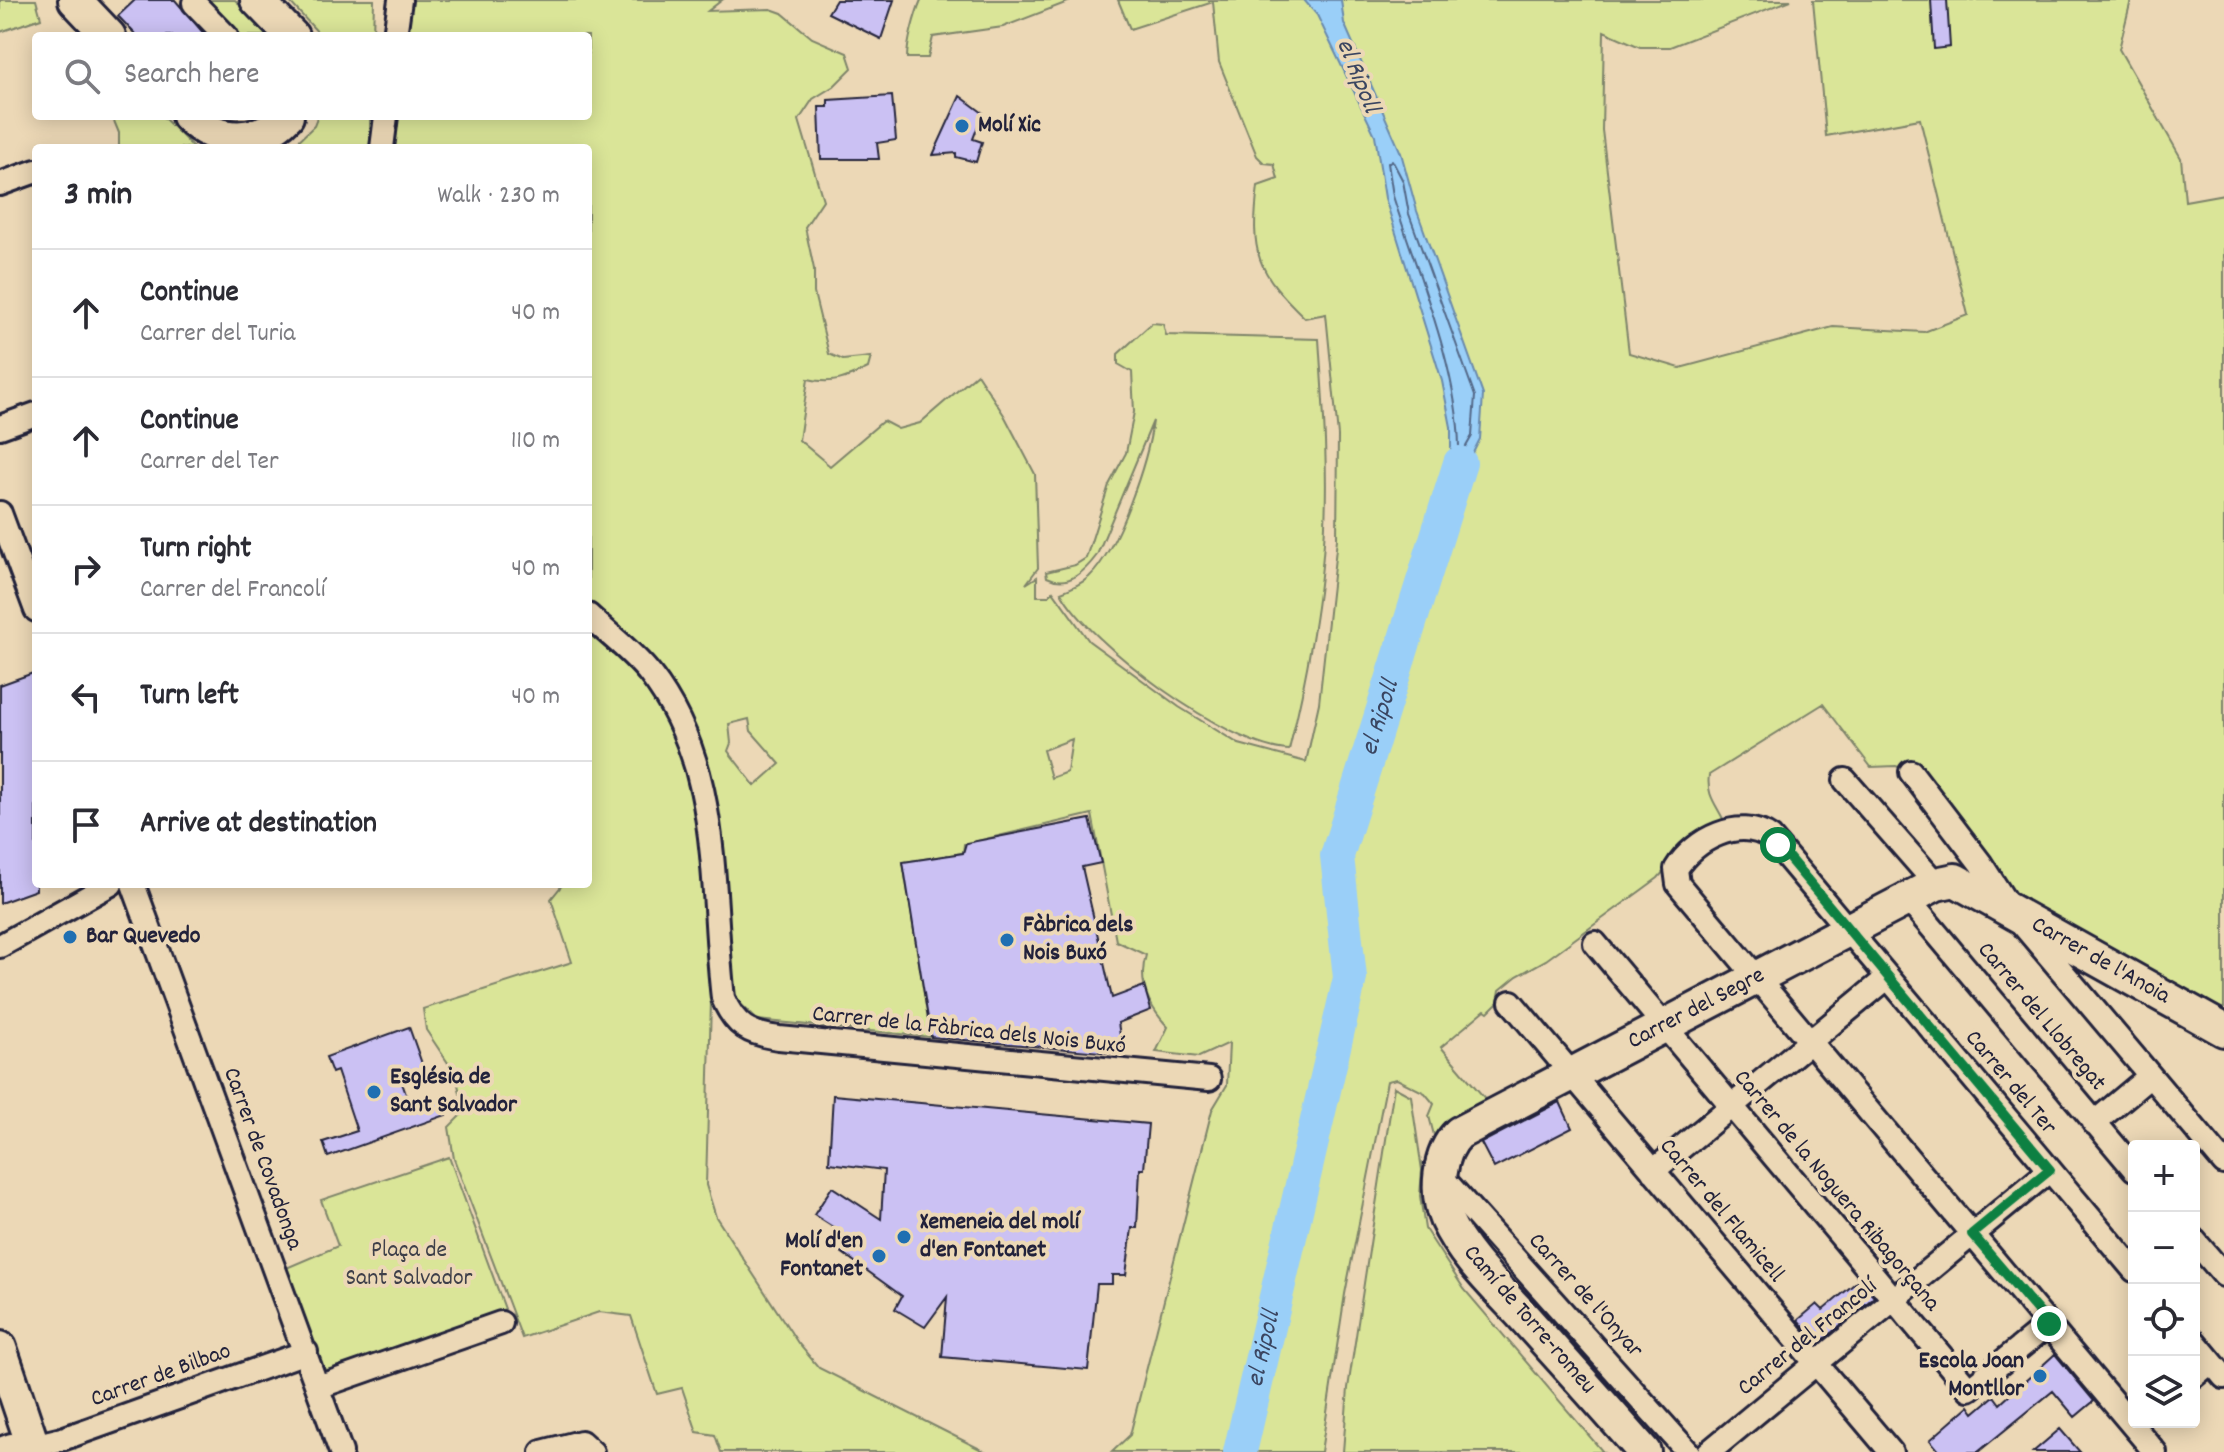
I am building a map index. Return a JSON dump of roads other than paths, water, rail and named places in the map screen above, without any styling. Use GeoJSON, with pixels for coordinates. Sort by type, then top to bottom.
{"type":"FeatureCollection","features":[{"type":"Feature","properties":{"kind":"street"},"geometry":{"type":"LineString","coordinates":[[75,0],[105,32]]}},
{"type":"Feature","properties":{"kind":"street"},"geometry":{"type":"LineString","coordinates":[[257,0],[288,32]]}},
{"type":"Feature","properties":{"kind":"street"},"geometry":{"type":"LineString","coordinates":[[396,32],[400,0]]}},
{"type":"Feature","properties":{"kind":"street"},"geometry":{"type":"LineString","coordinates":[[194,1],[222,32]]}},
{"type":"Feature","properties":{"kind":"street"},"geometry":{"type":"LineString","coordinates":[[193,120],[209,132],[245,138],[273,129],[283,120]]}},
{"type":"Feature","properties":{"kind":"street"},"geometry":{"type":"LineString","coordinates":[[382,144],[386,120]]}},
{"type":"Feature","properties":{"kind":"street"},"geometry":{"type":"LineString","coordinates":[[0,184],[32,172]]}},
{"type":"Feature","properties":{"kind":"street"},"geometry":{"type":"LineString","coordinates":[[0,427],[32,415]]}},
{"type":"Feature","properties":{"kind":"street"},"geometry":{"type":"LineString","coordinates":[[0,513],[32,599]]}},
{"type":"Feature","properties":{"kind":"street","name":"Carrer de la Fàbrica dels Nois Buxó"},"geometry":{"type":"LineString","coordinates":[[592,619],[649,673],[686,735],[701,776],[710,824],[723,998],[731,1016],[745,1031],[760,1036],[1209,1079]]}},
{"type":"Feature","properties":{"kind":"street"},"geometry":{"type":"LineString","coordinates":[[1911,772],[1981,864],[2012,912],[2224,1163]]}},
{"type":"Feature","properties":{"kind":"street"},"geometry":{"type":"LineString","coordinates":[[1845,780],[1936,884]]}},
{"type":"Feature","properties":{"kind":"street","name":"Carrer del Ter"},"geometry":{"type":"LineString","coordinates":[[1753,978],[1675,878],[1687,854],[1712,837],[1732,831],[1764,833],[1778,845],[1846,930],[2128,1263]]}},
{"type":"Feature","properties":{"kind":"street","name":"Carrer de l'Anoia"},"geometry":{"type":"LineString","coordinates":[[1936,884],[1955,880],[1978,891],[2224,1030]]}},
{"type":"Feature","properties":{"kind":"street","name":"Carrer del Segre"},"geometry":{"type":"LineString","coordinates":[[1441,1176],[1445,1155],[1459,1133],[1936,884]]}},
{"type":"Feature","properties":{"kind":"street"},"geometry":{"type":"LineString","coordinates":[[0,946],[104,888]]}},
{"type":"Feature","properties":{"kind":"street","name":"Carrer de Covadonga"},"geometry":{"type":"LineString","coordinates":[[134,888],[341,1452]]}},
{"type":"Feature","properties":{"kind":"street","name":"Carrer del Llobregat"},"geometry":{"type":"LineString","coordinates":[[1905,901],[1917,910],[2128,1162]]}},
{"type":"Feature","properties":{"kind":"street","name":"Carrer de la Noguera Ribagorçana"},"geometry":{"type":"LineString","coordinates":[[1595,943],[1969,1389],[2049,1324]]}},
{"type":"Feature","properties":{"kind":"street"},"geometry":{"type":"LineString","coordinates":[[1753,978],[2128,1415]]}},
{"type":"Feature","properties":{"kind":"street"},"geometry":{"type":"LineString","coordinates":[[1653,1171],[1887,978]]}},
{"type":"Feature","properties":{"kind":"street","name":"Carrer del Flamicell"},"geometry":{"type":"LineString","coordinates":[[1511,1002],[1891,1452]]}},
{"type":"Feature","properties":{"kind":"street"},"geometry":{"type":"LineString","coordinates":[[2094,1123],[2150,1076]]}},
{"type":"Feature","properties":{"kind":"street","name":"Carrer del Francolí"},"geometry":{"type":"LineString","coordinates":[[1709,1452],[1818,1365],[2050,1170]]}},
{"type":"Feature","properties":{"kind":"street","name":"Carrer de l'Onyar"},"geometry":{"type":"LineString","coordinates":[[1441,1176],[1688,1452]]}},
{"type":"Feature","properties":{"kind":"street","name":"Camí de Torre-romeu"},"geometry":{"type":"LineString","coordinates":[[1441,1176],[1447,1220],[1476,1262],[1644,1452]]}},
{"type":"Feature","properties":{"kind":"street"},"geometry":{"type":"LineString","coordinates":[[1476,1262],[1500,1240]]}},
{"type":"Feature","properties":{"kind":"street"},"geometry":{"type":"LineString","coordinates":[[2200,1245],[2220,1262]]}},
{"type":"Feature","properties":{"kind":"street"},"geometry":{"type":"LineString","coordinates":[[318,1387],[501,1323]]}},
{"type":"Feature","properties":{"kind":"street"},"geometry":{"type":"LineString","coordinates":[[0,1348],[18,1445]]}},
{"type":"Feature","properties":{"kind":"street","name":"Carrer de Bilbao"},"geometry":{"type":"LineString","coordinates":[[18,1445],[62,1439],[306,1352]]}},
{"type":"Feature","properties":{"kind":"street"},"geometry":{"type":"LineString","coordinates":[[2200,1353],[2210,1372]]}},
{"type":"Feature","properties":{"kind":"street"},"geometry":{"type":"LineString","coordinates":[[2139,1428],[2155,1452]]}},
{"type":"Feature","properties":{"kind":"street"},"geometry":{"type":"LineString","coordinates":[[542,1452],[581,1442],[592,1452]]}},
{"type":"Feature","properties":{"kind":"water"},"geometry":{"type":"Polygon","coordinates":[[[1304,0],[1341,0],[1344,23],[1401,153],[1417,211],[1483,395],[1480,439],[1445,508],[1451,471],[1451,427],[1442,381],[1385,198],[1375,135],[1317,15],[1304,0]]]}},
{"type":"Feature","properties":{"kind":"waterway","name":"el Ripoll"},"geometry":{"type":"LineString","coordinates":[[1240,1452],[1350,978],[1337,856],[1460,463]]}},
{"type":"Feature","properties":{"kind":"place","name":"Molí Xic"},"geometry":{"type":"Point","coordinates":[962,126]}},
{"type":"Feature","properties":{"kind":"place","name":"Bar Quevedo"},"geometry":{"type":"Point","coordinates":[70,937]}},
{"type":"Feature","properties":{"kind":"place","name":"Fàbrica dels Nois Buxó"},"geometry":{"type":"Point","coordinates":[1007,940]}},
{"type":"Feature","properties":{"kind":"place","name":"Església de Sant Salvador"},"geometry":{"type":"Point","coordinates":[374,1092]}},
{"type":"Feature","properties":{"kind":"place","name":"Xemeneia del molí d'en Fontanet"},"geometry":{"type":"Point","coordinates":[904,1237]}},
{"type":"Feature","properties":{"kind":"place","name":"Molí d'en Fontanet"},"geometry":{"type":"Point","coordinates":[879,1256]}},
{"type":"Feature","properties":{"kind":"place","name":"Escola Joan Montllor"},"geometry":{"type":"Point","coordinates":[2040,1376]}},
{"type":"Feature","properties":{"kind":"park label","name":"Plaça de Sant Salvador"},"geometry":{"type":"Point","coordinates":[409,1265]}}]}
